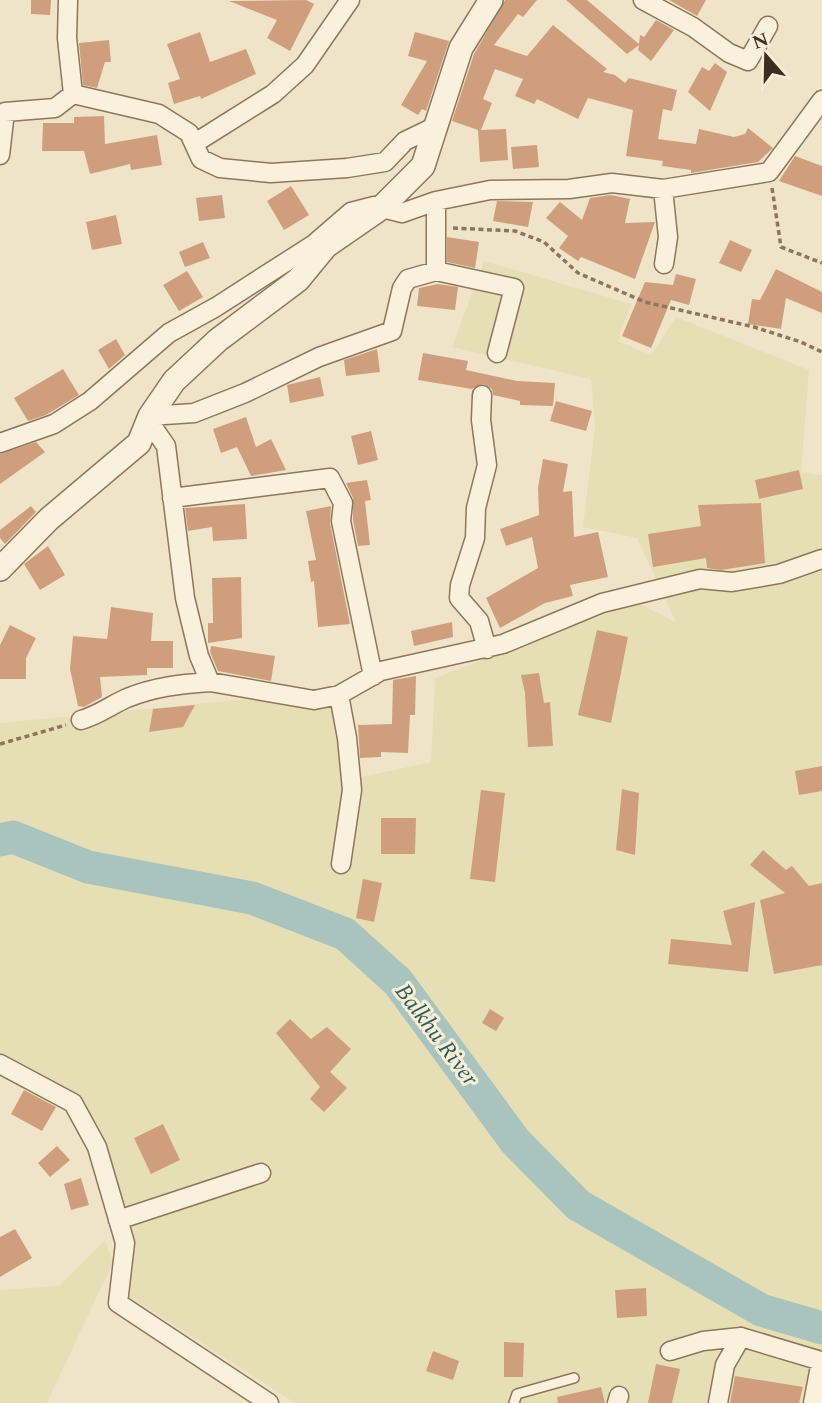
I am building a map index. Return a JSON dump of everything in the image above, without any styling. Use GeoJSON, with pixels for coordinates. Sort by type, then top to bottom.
{"type":"FeatureCollection","features":[{"type":"Feature","properties":{"kind":"street"},"geometry":{"type":"LineString","coordinates":[[68,0],[67,37],[73,94]]}},
{"type":"Feature","properties":{"kind":"street"},"geometry":{"type":"LineString","coordinates":[[195,143],[273,94],[305,65],[350,0]]}},
{"type":"Feature","properties":{"kind":"street"},"geometry":{"type":"LineString","coordinates":[[0,569],[49,519],[139,443],[150,419],[174,381],[218,340],[298,280],[326,246],[381,208],[423,166],[461,48],[491,0]]}},
{"type":"Feature","properties":{"kind":"street"},"geometry":{"type":"LineString","coordinates":[[643,0],[693,27],[729,53],[748,61],[768,26]]}},
{"type":"Feature","properties":{"kind":"street"},"geometry":{"type":"LineString","coordinates":[[73,94],[159,114],[189,133],[201,159],[220,168],[271,173],[347,169],[385,162],[405,141],[434,127]]}},
{"type":"Feature","properties":{"kind":"street"},"geometry":{"type":"LineString","coordinates":[[0,155],[5,112],[55,108],[73,94]]}},
{"type":"Feature","properties":{"kind":"street"},"geometry":{"type":"LineString","coordinates":[[0,443],[54,424],[90,401],[169,333],[216,307],[314,244],[351,212],[374,206],[402,213],[436,201],[490,190],[569,189],[612,183],[663,189],[769,172],[822,100]]}},
{"type":"Feature","properties":{"kind":"street"},"geometry":{"type":"LineString","coordinates":[[663,189],[668,237],[664,264]]}},
{"type":"Feature","properties":{"kind":"street"},"geometry":{"type":"LineString","coordinates":[[436,201],[436,271]]}},
{"type":"Feature","properties":{"kind":"street"},"geometry":{"type":"LineString","coordinates":[[150,419],[194,413],[246,393],[319,357],[393,331],[402,288],[408,279],[436,271],[514,288],[497,353]]}},
{"type":"Feature","properties":{"kind":"street"},"geometry":{"type":"LineString","coordinates":[[482,396],[481,420],[487,466],[476,508],[475,538],[460,585],[459,598],[479,621],[487,649]]}},
{"type":"Feature","properties":{"kind":"street"},"geometry":{"type":"LineString","coordinates":[[150,419],[166,446],[185,598],[198,656],[210,682]]}},
{"type":"Feature","properties":{"kind":"street"},"geometry":{"type":"LineString","coordinates":[[173,498],[330,478],[343,503],[341,521],[373,676]]}},
{"type":"Feature","properties":{"kind":"street"},"geometry":{"type":"LineString","coordinates":[[81,720],[163,685],[210,682],[314,700],[339,695],[381,671],[487,649],[602,603],[700,579],[732,582],[779,574],[822,560]]}},
{"type":"Feature","properties":{"kind":"street"},"geometry":{"type":"LineString","coordinates":[[339,695],[352,790],[341,864]]}},
{"type":"Feature","properties":{"kind":"street"},"geometry":{"type":"LineString","coordinates":[[0,1064],[73,1103],[97,1147],[125,1244],[118,1303],[269,1403]]}},
{"type":"Feature","properties":{"kind":"street"},"geometry":{"type":"LineString","coordinates":[[118,1220],[261,1173]]}},
{"type":"Feature","properties":{"kind":"street"},"geometry":{"type":"LineString","coordinates":[[670,1351],[703,1341],[741,1337],[821,1361],[813,1403]]}},
{"type":"Feature","properties":{"kind":"street"},"geometry":{"type":"LineString","coordinates":[[718,1403],[725,1365],[741,1337]]}},
{"type":"Feature","properties":{"kind":"lane"},"geometry":{"type":"LineString","coordinates":[[514,1403],[517,1394],[574,1378]]}},
{"type":"Feature","properties":{"kind":"path"},"geometry":{"type":"LineString","coordinates":[[769,172],[781,247],[822,262]]}},
{"type":"Feature","properties":{"kind":"path"},"geometry":{"type":"LineString","coordinates":[[434,226],[477,231],[515,231],[544,242],[578,273],[645,302],[754,327],[801,342],[822,352]]}},
{"type":"Feature","properties":{"kind":"path"},"geometry":{"type":"LineString","coordinates":[[0,744],[81,720]]}},
{"type":"Feature","properties":{"kind":"shaded area"},"geometry":{"type":"Polygon","coordinates":[[[484,261],[631,304],[618,341],[651,355],[676,317],[809,370],[801,472],[822,475],[822,1403],[295,1403],[130,1297],[133,1240],[106,1145],[74,1094],[0,1054],[0,723],[289,695],[339,695],[352,779],[431,762],[435,678],[636,602],[676,622],[637,538],[583,527],[595,427],[591,379],[452,347],[484,261]]]}},
{"type":"Feature","properties":{"kind":"shaded area"},"geometry":{"type":"Polygon","coordinates":[[[105,1240],[113,1262],[47,1403],[0,1403],[0,1290],[59,1286],[105,1240]]]}},
{"type":"Feature","properties":{"kind":"building"},"geometry":{"type":"Polygon","coordinates":[[[31,0],[51,0],[50,15],[31,14],[31,0]]]}},
{"type":"Feature","properties":{"kind":"building"},"geometry":{"type":"Polygon","coordinates":[[[306,0],[314,4],[290,51],[267,38],[277,20],[229,1],[306,0]]]}},
{"type":"Feature","properties":{"kind":"building"},"geometry":{"type":"Polygon","coordinates":[[[505,0],[537,0],[523,17],[518,14],[494,45],[527,56],[553,25],[607,69],[603,72],[615,75],[625,83],[629,78],[677,90],[672,111],[663,109],[658,139],[696,144],[699,129],[734,137],[745,134],[748,128],[773,148],[758,162],[691,173],[691,170],[662,166],[663,161],[626,156],[633,110],[588,98],[578,119],[537,99],[534,104],[515,96],[523,79],[495,69],[483,99],[492,103],[481,130],[506,129],[508,160],[480,162],[478,130],[452,121],[474,54],[505,0]]]}},
{"type":"Feature","properties":{"kind":"building"},"geometry":{"type":"Polygon","coordinates":[[[566,0],[587,0],[639,44],[640,35],[644,37],[656,20],[674,30],[651,61],[638,50],[639,45],[627,54],[566,0]]]}},
{"type":"Feature","properties":{"kind":"building"},"geometry":{"type":"Polygon","coordinates":[[[669,0],[706,0],[697,16],[669,0]]]}},
{"type":"Feature","properties":{"kind":"building"},"geometry":{"type":"Polygon","coordinates":[[[200,32],[210,62],[246,49],[256,74],[201,99],[200,96],[174,104],[168,83],[180,79],[167,44],[200,32]]]}},
{"type":"Feature","properties":{"kind":"building"},"geometry":{"type":"Polygon","coordinates":[[[415,32],[449,41],[426,111],[422,109],[418,115],[401,105],[427,61],[408,56],[415,32]]]}},
{"type":"Feature","properties":{"kind":"building"},"geometry":{"type":"Polygon","coordinates":[[[109,40],[111,62],[105,62],[97,88],[83,85],[79,43],[109,40]]]}},
{"type":"Feature","properties":{"kind":"building"},"geometry":{"type":"Polygon","coordinates":[[[715,63],[727,72],[710,111],[688,92],[702,67],[709,71],[715,63]]]}},
{"type":"Feature","properties":{"kind":"building"},"geometry":{"type":"Polygon","coordinates":[[[104,116],[105,144],[157,135],[162,165],[131,170],[130,164],[90,174],[84,151],[42,151],[43,123],[74,123],[74,117],[104,116]]]}},
{"type":"Feature","properties":{"kind":"building"},"geometry":{"type":"Polygon","coordinates":[[[537,145],[539,167],[513,169],[511,147],[537,145]]]}},
{"type":"Feature","properties":{"kind":"building"},"geometry":{"type":"Polygon","coordinates":[[[795,156],[822,166],[822,196],[779,181],[795,156]]]}},
{"type":"Feature","properties":{"kind":"building"},"geometry":{"type":"Polygon","coordinates":[[[291,186],[309,215],[284,230],[267,201],[291,186]]]}},
{"type":"Feature","properties":{"kind":"building"},"geometry":{"type":"Polygon","coordinates":[[[222,195],[225,218],[199,221],[196,198],[222,195]]]}},
{"type":"Feature","properties":{"kind":"building"},"geometry":{"type":"Polygon","coordinates":[[[611,195],[630,199],[625,223],[655,222],[635,279],[581,257],[578,261],[559,248],[568,236],[546,218],[560,202],[582,220],[590,198],[611,195]]]}},
{"type":"Feature","properties":{"kind":"building"},"geometry":{"type":"Polygon","coordinates":[[[497,201],[533,202],[528,227],[493,221],[497,201]]]}},
{"type":"Feature","properties":{"kind":"building"},"geometry":{"type":"Polygon","coordinates":[[[116,215],[122,244],[92,250],[86,222],[116,215]]]}},
{"type":"Feature","properties":{"kind":"building"},"geometry":{"type":"Polygon","coordinates":[[[447,237],[479,242],[475,268],[447,262],[447,237]]]}},
{"type":"Feature","properties":{"kind":"building"},"geometry":{"type":"Polygon","coordinates":[[[730,240],[752,250],[741,272],[719,263],[730,240]]]}},
{"type":"Feature","properties":{"kind":"building"},"geometry":{"type":"Polygon","coordinates":[[[203,242],[210,258],[185,267],[179,252],[203,242]]]}},
{"type":"Feature","properties":{"kind":"building"},"geometry":{"type":"Polygon","coordinates":[[[776,269],[822,292],[822,313],[786,298],[781,329],[748,324],[752,299],[760,300],[776,269]]]}},
{"type":"Feature","properties":{"kind":"building"},"geometry":{"type":"Polygon","coordinates":[[[187,271],[203,297],[179,311],[163,285],[187,271]]]}},
{"type":"Feature","properties":{"kind":"building"},"geometry":{"type":"Polygon","coordinates":[[[676,274],[696,279],[689,305],[671,300],[651,348],[622,336],[645,282],[673,285],[676,274]]]}},
{"type":"Feature","properties":{"kind":"building"},"geometry":{"type":"Polygon","coordinates":[[[438,284],[458,287],[455,310],[417,306],[419,288],[438,284]]]}},
{"type":"Feature","properties":{"kind":"building"},"geometry":{"type":"Polygon","coordinates":[[[116,339],[125,355],[109,369],[98,350],[116,339]]]}},
{"type":"Feature","properties":{"kind":"building"},"geometry":{"type":"Polygon","coordinates":[[[377,349],[380,372],[346,376],[344,360],[377,349]]]}},
{"type":"Feature","properties":{"kind":"building"},"geometry":{"type":"Polygon","coordinates":[[[423,353],[468,361],[466,370],[517,381],[555,383],[553,406],[520,405],[520,401],[493,395],[492,389],[483,384],[472,389],[418,380],[423,353]]]}},
{"type":"Feature","properties":{"kind":"building"},"geometry":{"type":"Polygon","coordinates":[[[63,369],[79,395],[46,415],[28,421],[14,398],[63,369]]]}},
{"type":"Feature","properties":{"kind":"building"},"geometry":{"type":"Polygon","coordinates":[[[320,377],[324,396],[290,403],[287,385],[320,377]]]}},
{"type":"Feature","properties":{"kind":"building"},"geometry":{"type":"Polygon","coordinates":[[[556,401],[592,411],[586,431],[550,421],[556,401]]]}},
{"type":"Feature","properties":{"kind":"building"},"geometry":{"type":"Polygon","coordinates":[[[246,417],[256,447],[271,439],[286,470],[251,476],[237,447],[221,453],[213,429],[246,417]]]}},
{"type":"Feature","properties":{"kind":"building"},"geometry":{"type":"Polygon","coordinates":[[[371,431],[378,460],[358,465],[351,436],[371,431]]]}},
{"type":"Feature","properties":{"kind":"building"},"geometry":{"type":"Polygon","coordinates":[[[36,442],[45,452],[0,484],[0,454],[36,442]]]}},
{"type":"Feature","properties":{"kind":"building"},"geometry":{"type":"Polygon","coordinates":[[[543,459],[568,464],[563,492],[572,491],[574,537],[598,532],[608,577],[570,585],[573,596],[545,603],[500,628],[486,598],[538,568],[532,537],[506,546],[500,529],[539,515],[538,488],[543,459]]]}},
{"type":"Feature","properties":{"kind":"building"},"geometry":{"type":"Polygon","coordinates":[[[799,470],[803,489],[759,499],[755,480],[799,470]]]}},
{"type":"Feature","properties":{"kind":"building"},"geometry":{"type":"Polygon","coordinates":[[[367,480],[371,500],[365,501],[370,545],[358,546],[353,520],[353,498],[346,483],[367,480]]]}},
{"type":"Feature","properties":{"kind":"building"},"geometry":{"type":"Polygon","coordinates":[[[761,503],[765,563],[721,570],[707,568],[706,558],[653,567],[648,534],[701,526],[698,505],[761,503]]]}},
{"type":"Feature","properties":{"kind":"building"},"geometry":{"type":"Polygon","coordinates":[[[245,504],[247,539],[213,541],[212,527],[188,531],[185,508],[245,504]]]}},
{"type":"Feature","properties":{"kind":"building"},"geometry":{"type":"Polygon","coordinates":[[[31,506],[36,512],[5,544],[0,538],[0,530],[31,506]]]}},
{"type":"Feature","properties":{"kind":"building"},"geometry":{"type":"Polygon","coordinates":[[[331,506],[330,523],[350,624],[318,627],[314,581],[311,582],[308,561],[316,560],[306,511],[331,506]]]}},
{"type":"Feature","properties":{"kind":"building"},"geometry":{"type":"Polygon","coordinates":[[[48,546],[65,575],[40,590],[24,564],[48,546]]]}},
{"type":"Feature","properties":{"kind":"building"},"geometry":{"type":"Polygon","coordinates":[[[241,577],[242,638],[208,643],[208,623],[213,623],[212,578],[241,577]]]}},
{"type":"Feature","properties":{"kind":"building"},"geometry":{"type":"Polygon","coordinates":[[[111,607],[153,613],[151,641],[173,641],[173,668],[147,668],[147,675],[100,677],[102,697],[84,707],[78,706],[70,669],[73,636],[107,639],[111,607]]]}},
{"type":"Feature","properties":{"kind":"building"},"geometry":{"type":"Polygon","coordinates":[[[452,622],[453,637],[414,646],[411,631],[452,622]]]}},
{"type":"Feature","properties":{"kind":"building"},"geometry":{"type":"Polygon","coordinates":[[[10,625],[36,638],[26,658],[26,679],[0,679],[0,645],[10,625]]]}},
{"type":"Feature","properties":{"kind":"building"},"geometry":{"type":"Polygon","coordinates":[[[597,630],[628,637],[611,723],[578,715],[597,630]]]}},
{"type":"Feature","properties":{"kind":"building"},"geometry":{"type":"Polygon","coordinates":[[[211,646],[275,656],[271,681],[218,671],[210,652],[211,646]]]}},
{"type":"Feature","properties":{"kind":"building"},"geometry":{"type":"Polygon","coordinates":[[[539,673],[544,703],[550,702],[553,746],[528,747],[525,693],[521,675],[539,673]]]}},
{"type":"Feature","properties":{"kind":"building"},"geometry":{"type":"Polygon","coordinates":[[[416,676],[415,715],[410,715],[408,753],[381,752],[381,757],[360,758],[358,725],[392,724],[393,680],[416,676]]]}},
{"type":"Feature","properties":{"kind":"building"},"geometry":{"type":"Polygon","coordinates":[[[195,705],[183,727],[149,732],[153,709],[195,705]]]}},
{"type":"Feature","properties":{"kind":"building"},"geometry":{"type":"Polygon","coordinates":[[[822,766],[822,791],[799,795],[795,771],[822,766]]]}},
{"type":"Feature","properties":{"kind":"building"},"geometry":{"type":"Polygon","coordinates":[[[622,789],[639,793],[635,855],[616,850],[622,789]]]}},
{"type":"Feature","properties":{"kind":"building"},"geometry":{"type":"Polygon","coordinates":[[[481,790],[505,793],[495,882],[470,879],[481,790]]]}},
{"type":"Feature","properties":{"kind":"building"},"geometry":{"type":"Polygon","coordinates":[[[381,818],[416,818],[415,854],[381,854],[381,818]]]}},
{"type":"Feature","properties":{"kind":"building"},"geometry":{"type":"Polygon","coordinates":[[[763,850],[786,870],[792,866],[809,886],[822,883],[822,965],[774,974],[760,900],[785,893],[750,865],[763,850]]]}},
{"type":"Feature","properties":{"kind":"building"},"geometry":{"type":"Polygon","coordinates":[[[363,879],[382,883],[374,922],[356,918],[363,879]]]}},
{"type":"Feature","properties":{"kind":"building"},"geometry":{"type":"Polygon","coordinates":[[[755,902],[748,972],[668,964],[671,939],[732,945],[723,911],[755,902]]]}},
{"type":"Feature","properties":{"kind":"building"},"geometry":{"type":"Polygon","coordinates":[[[490,1009],[504,1018],[496,1031],[482,1023],[490,1009]]]}},
{"type":"Feature","properties":{"kind":"building"},"geometry":{"type":"Polygon","coordinates":[[[290,1019],[311,1039],[327,1027],[351,1049],[330,1072],[347,1088],[324,1112],[310,1099],[320,1087],[276,1033],[290,1019]]]}},
{"type":"Feature","properties":{"kind":"building"},"geometry":{"type":"Polygon","coordinates":[[[24,1090],[56,1107],[42,1131],[11,1114],[24,1090]]]}},
{"type":"Feature","properties":{"kind":"building"},"geometry":{"type":"Polygon","coordinates":[[[163,1124],[180,1160],[151,1174],[134,1138],[163,1124]]]}},
{"type":"Feature","properties":{"kind":"building"},"geometry":{"type":"Polygon","coordinates":[[[57,1146],[70,1160],[50,1177],[38,1163],[57,1146]]]}},
{"type":"Feature","properties":{"kind":"building"},"geometry":{"type":"Polygon","coordinates":[[[81,1178],[89,1205],[71,1210],[64,1184],[81,1178]]]}},
{"type":"Feature","properties":{"kind":"building"},"geometry":{"type":"Polygon","coordinates":[[[15,1229],[32,1258],[0,1277],[0,1237],[15,1229]]]}},
{"type":"Feature","properties":{"kind":"building"},"geometry":{"type":"Polygon","coordinates":[[[646,1288],[647,1316],[617,1318],[615,1290],[646,1288]]]}},
{"type":"Feature","properties":{"kind":"building"},"geometry":{"type":"Polygon","coordinates":[[[504,1342],[524,1343],[523,1377],[504,1377],[504,1342]]]}},
{"type":"Feature","properties":{"kind":"building"},"geometry":{"type":"Polygon","coordinates":[[[433,1351],[459,1361],[453,1380],[426,1371],[433,1351]]]}},
{"type":"Feature","properties":{"kind":"building"},"geometry":{"type":"Polygon","coordinates":[[[656,1364],[680,1369],[672,1403],[648,1403],[656,1364]]]}},
{"type":"Feature","properties":{"kind":"building"},"geometry":{"type":"Polygon","coordinates":[[[735,1376],[803,1387],[799,1403],[730,1403],[735,1376]]]}},
{"type":"Feature","properties":{"kind":"building"},"geometry":{"type":"Polygon","coordinates":[[[601,1387],[605,1403],[558,1403],[557,1397],[601,1387]]]}},
{"type":"Feature","properties":{"kind":"waterway","name":"Balkhu River"},"geometry":{"type":"LineString","coordinates":[[0,840],[13,837],[88,867],[252,898],[345,934],[398,982],[515,1141],[578,1205],[761,1310],[822,1328]]}}]}
